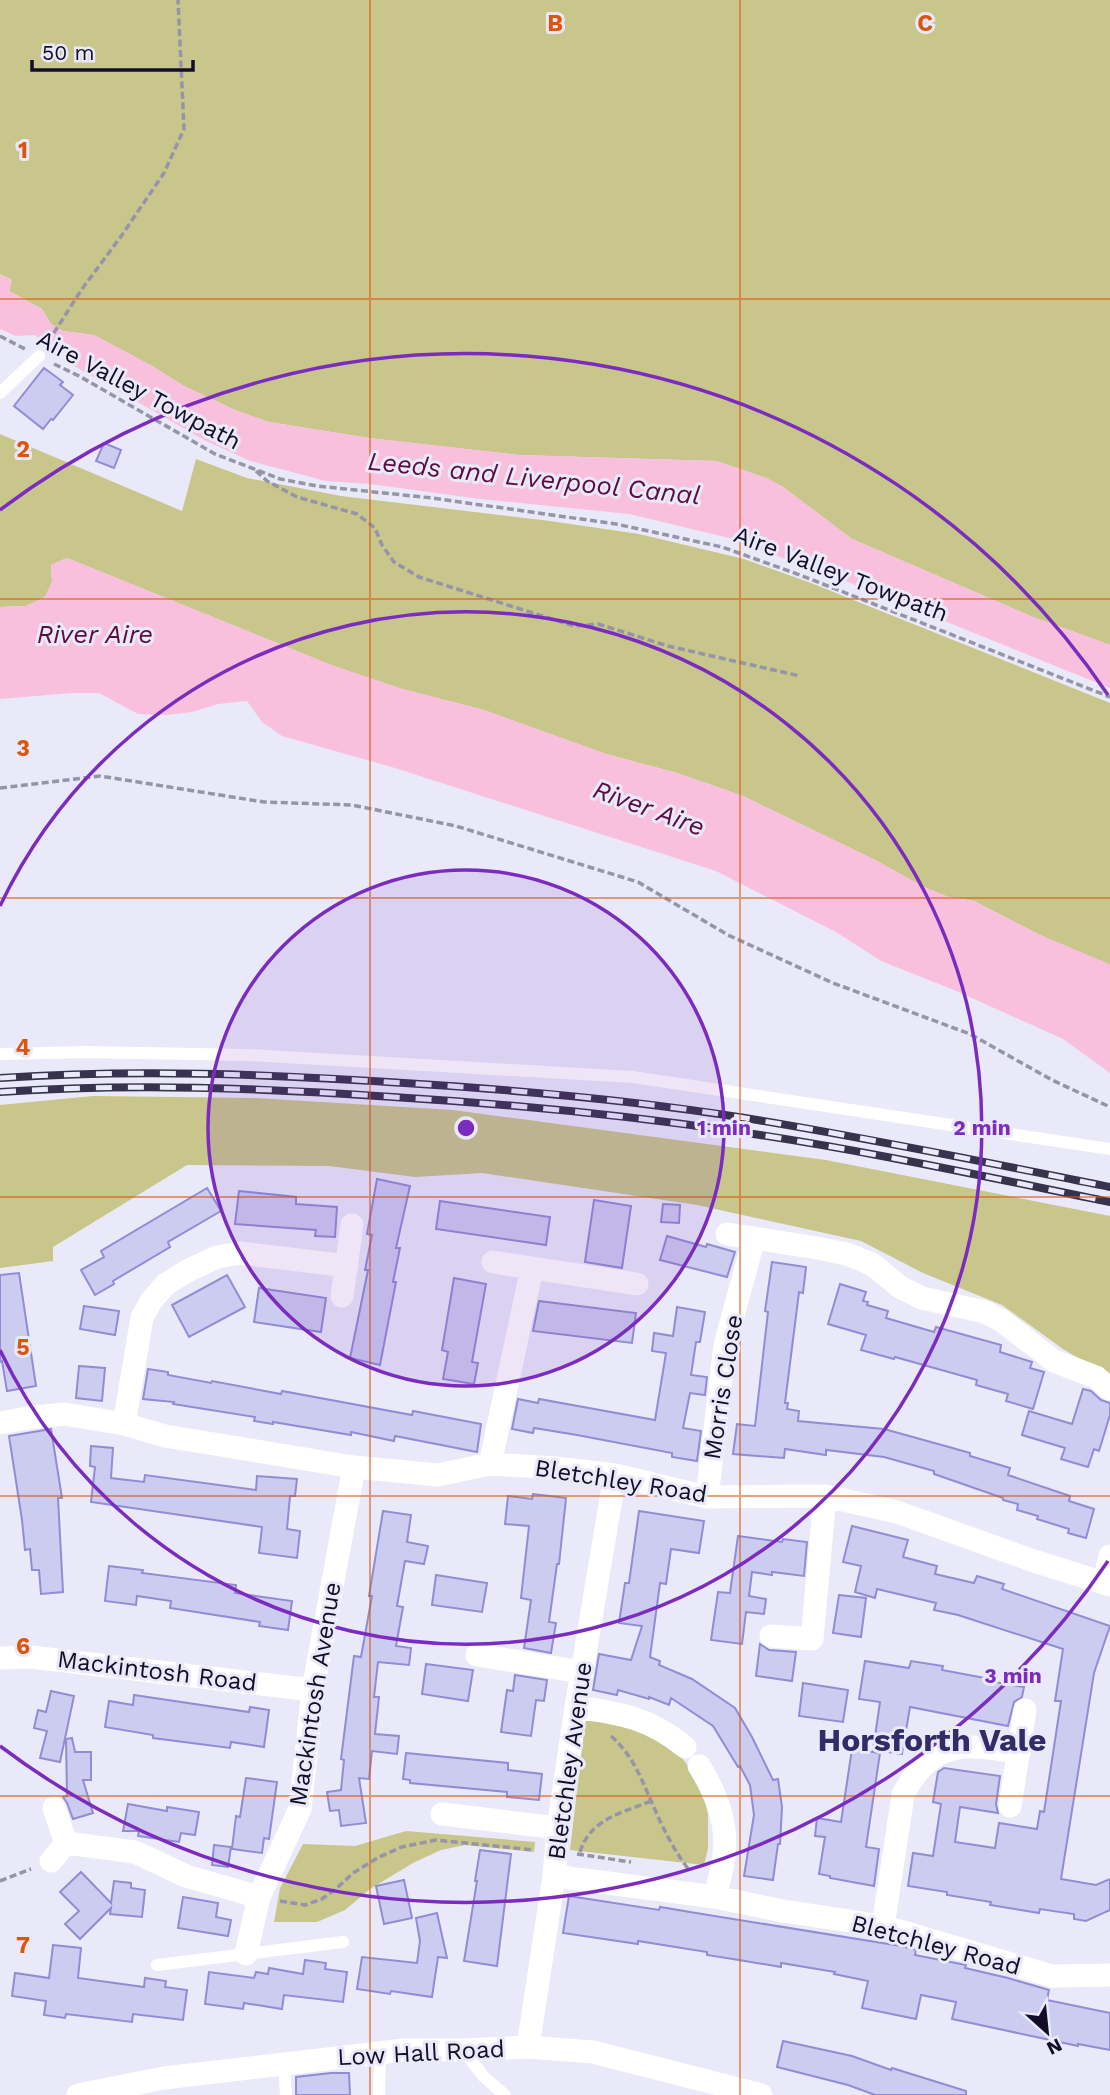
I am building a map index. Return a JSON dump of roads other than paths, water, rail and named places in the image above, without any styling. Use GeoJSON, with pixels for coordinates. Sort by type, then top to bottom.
{"type":"FeatureCollection","features":[{"type":"Feature","properties":{"kind":"street"},"geometry":{"type":"LineString","coordinates":[[342,1296],[352,1225]]}},
{"type":"Feature","properties":{"kind":"street"},"geometry":{"type":"LineString","coordinates":[[727,1234],[847,1254],[872,1264],[900,1287],[922,1298],[985,1312],[1002,1321],[1055,1361],[1096,1377],[1110,1389]]}},
{"type":"Feature","properties":{"kind":"street","name":"Morris Close"},"geometry":{"type":"LineString","coordinates":[[707,1497],[725,1345],[754,1238]]}},
{"type":"Feature","properties":{"kind":"street"},"geometry":{"type":"LineString","coordinates":[[124,1424],[142,1318],[166,1284],[217,1257],[241,1252],[347,1266]]}},
{"type":"Feature","properties":{"kind":"street"},"geometry":{"type":"LineString","coordinates":[[493,1262],[637,1284]]}},
{"type":"Feature","properties":{"kind":"street"},"geometry":{"type":"LineString","coordinates":[[490,1464],[532,1268]]}},
{"type":"Feature","properties":{"kind":"street","name":"Bletchley Road"},"geometry":{"type":"LineString","coordinates":[[0,1423],[65,1414],[124,1424],[165,1436],[354,1467],[438,1475],[490,1464],[556,1468],[615,1475],[707,1497],[825,1496],[897,1512],[1031,1560],[1107,1583]]}},
{"type":"Feature","properties":{"kind":"street","name":"Mackintosh Avenue"},"geometry":{"type":"LineString","coordinates":[[246,1954],[259,1897],[299,1809],[313,1690],[354,1467]]}},
{"type":"Feature","properties":{"kind":"street","name":"Bletchley Avenue"},"geometry":{"type":"LineString","coordinates":[[528,2047],[565,1877],[568,1853],[558,1828],[615,1475]]}},
{"type":"Feature","properties":{"kind":"street"},"geometry":{"type":"LineString","coordinates":[[771,1636],[812,1639],[825,1496]]}},
{"type":"Feature","properties":{"kind":"street"},"geometry":{"type":"LineString","coordinates":[[1107,1583],[1110,1556]]}},
{"type":"Feature","properties":{"kind":"street"},"geometry":{"type":"LineString","coordinates":[[477,1655],[582,1672]]}},
{"type":"Feature","properties":{"kind":"street","name":"Mackintosh Road"},"geometry":{"type":"LineString","coordinates":[[0,1658],[31,1657],[313,1690]]}},
{"type":"Feature","properties":{"kind":"street"},"geometry":{"type":"LineString","coordinates":[[576,1707],[638,1718],[671,1735],[685,1747]]}},
{"type":"Feature","properties":{"kind":"street"},"geometry":{"type":"LineString","coordinates":[[1010,1806],[1025,1710]]}},
{"type":"Feature","properties":{"kind":"street"},"geometry":{"type":"LineString","coordinates":[[883,1926],[903,1796],[910,1781],[927,1763],[948,1751],[964,1747],[1019,1752]]}},
{"type":"Feature","properties":{"kind":"street"},"geometry":{"type":"LineString","coordinates":[[699,1766],[713,1791],[722,1817],[724,1854],[715,1898]]}},
{"type":"Feature","properties":{"kind":"street"},"geometry":{"type":"LineString","coordinates":[[54,1808],[66,1843]]}},
{"type":"Feature","properties":{"kind":"street"},"geometry":{"type":"LineString","coordinates":[[442,1814],[558,1828]]}},
{"type":"Feature","properties":{"kind":"street"},"geometry":{"type":"LineString","coordinates":[[66,1843],[135,1852],[186,1876],[259,1897]]}},
{"type":"Feature","properties":{"kind":"street"},"geometry":{"type":"LineString","coordinates":[[51,1861],[66,1843]]}},
{"type":"Feature","properties":{"kind":"street","name":"Bletchley Road"},"geometry":{"type":"LineString","coordinates":[[565,1877],[883,1926],[1052,1976],[1110,1975]]}},
{"type":"Feature","properties":{"kind":"street","name":"Low Hall Road"},"geometry":{"type":"LineString","coordinates":[[89,2094],[164,2078],[404,2050],[528,2047],[593,2052],[761,2095]]}},
{"type":"Feature","properties":{"kind":"lane"},"geometry":{"type":"LineString","coordinates":[[0,393],[39,356]]}},
{"type":"Feature","properties":{"kind":"lane"},"geometry":{"type":"LineString","coordinates":[[0,1054],[86,1052],[248,1055],[633,1077],[1110,1149]]}},
{"type":"Feature","properties":{"kind":"lane"},"geometry":{"type":"LineString","coordinates":[[157,1965],[343,1942]]}},
{"type":"Feature","properties":{"kind":"lane"},"geometry":{"type":"LineString","coordinates":[[464,2050],[484,2077],[505,2095]]}},
{"type":"Feature","properties":{"kind":"lane"},"geometry":{"type":"LineString","coordinates":[[379,2095],[380,2053]]}},
{"type":"Feature","properties":{"kind":"lane"},"geometry":{"type":"LineString","coordinates":[[284,2064],[286,2095]]}},
{"type":"Feature","properties":{"kind":"water","name":"Leeds and Liverpool Canal"},"geometry":{"type":"Polygon","coordinates":[[[0,274],[12,280],[9,291],[42,309],[51,324],[63,331],[94,335],[184,386],[235,410],[269,422],[369,438],[519,455],[716,461],[766,478],[783,487],[852,539],[1033,617],[1110,645],[1110,688],[848,582],[729,538],[629,514],[326,481],[250,461],[204,440],[72,365],[67,354],[34,335],[16,336],[0,329],[0,274]]]}},
{"type":"Feature","properties":{"kind":"water","name":"River Aire"},"geometry":{"type":"Polygon","coordinates":[[[67,558],[331,665],[402,689],[484,710],[606,754],[677,773],[743,796],[873,859],[924,887],[948,897],[974,901],[1040,935],[1107,963],[1110,965],[1110,1073],[1063,1039],[954,990],[881,961],[836,932],[716,871],[395,768],[282,736],[262,722],[247,701],[167,715],[138,714],[99,693],[0,699],[0,607],[26,606],[45,597],[52,582],[51,565],[67,558]]]}},
{"type":"Feature","properties":{"kind":"railway"},"geometry":{"type":"LineString","coordinates":[[0,1078],[152,1073],[252,1075],[575,1096],[791,1126],[1110,1187]]}},
{"type":"Feature","properties":{"kind":"railway"},"geometry":{"type":"LineString","coordinates":[[0,1092],[147,1087],[246,1089],[567,1111],[786,1139],[1110,1202]]}},
{"type":"Feature","properties":{"kind":"district","name":"Horsforth Vale"},"geometry":{"type":"Point","coordinates":[932,1740]}}]}
